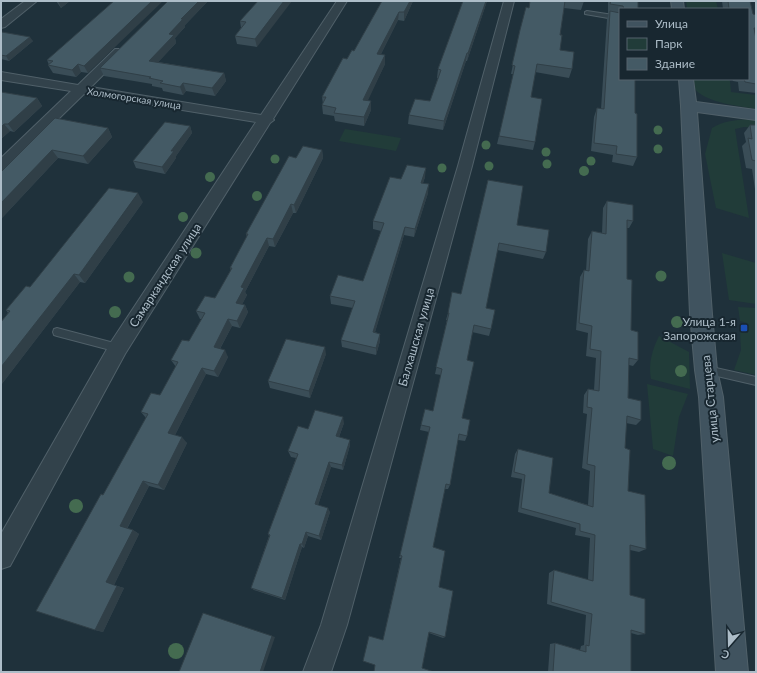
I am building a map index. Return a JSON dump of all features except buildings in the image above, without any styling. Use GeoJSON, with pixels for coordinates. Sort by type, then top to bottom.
{"type":"FeatureCollection","features":[{"type":"Feature","properties":{"kind":"main road","name":"улица Старцева"},"geometry":{"type":"LineString","coordinates":[[686,80],[706,370],[711,397],[732,672]]}},
{"type":"Feature","properties":{"kind":"main road"},"geometry":{"type":"LineString","coordinates":[[689,106],[756,115]]}},
{"type":"Feature","properties":{"kind":"street"},"geometry":{"type":"LineString","coordinates":[[1,25],[32,1]]}},
{"type":"Feature","properties":{"kind":"street","name":"Самаркандская улица"},"geometry":{"type":"LineString","coordinates":[[1,557],[118,348],[267,120],[342,1]]}},
{"type":"Feature","properties":{"kind":"street","name":"Балхашская улица"},"geometry":{"type":"LineString","coordinates":[[317,672],[338,609],[462,174],[509,1]]}},
{"type":"Feature","properties":{"kind":"street"},"geometry":{"type":"LineString","coordinates":[[1,167],[126,45]]}},
{"type":"Feature","properties":{"kind":"street","name":"Холмогорская улица"},"geometry":{"type":"LineString","coordinates":[[1,76],[267,120]]}},
{"type":"Feature","properties":{"kind":"lane"},"geometry":{"type":"LineString","coordinates":[[587,14],[619,18]]}},
{"type":"Feature","properties":{"kind":"lane"},"geometry":{"type":"LineString","coordinates":[[57,332],[118,348]]}},
{"type":"Feature","properties":{"kind":"lane"},"geometry":{"type":"LineString","coordinates":[[706,370],[756,381]]}},
{"type":"Feature","properties":{"kind":"green space"},"geometry":{"type":"Polygon","coordinates":[[[686,1],[716,1],[718,8],[687,8],[686,1]]]}},
{"type":"Feature","properties":{"kind":"green space"},"geometry":{"type":"Polygon","coordinates":[[[692,80],[728,80],[730,81],[731,92],[756,95],[756,109],[718,102],[699,93],[694,87],[692,80]]]}},
{"type":"Feature","properties":{"kind":"green space"},"geometry":{"type":"Polygon","coordinates":[[[749,119],[756,120],[756,128],[744,127],[735,129],[749,218],[716,208],[705,154],[712,128],[725,122],[749,119]]]}},
{"type":"Feature","properties":{"kind":"green space"},"geometry":{"type":"Polygon","coordinates":[[[345,129],[401,138],[396,151],[339,141],[345,129]]]}},
{"type":"Feature","properties":{"kind":"green space"},"geometry":{"type":"Polygon","coordinates":[[[722,253],[756,263],[756,304],[729,300],[722,253]]]}},
{"type":"Feature","properties":{"kind":"green space"},"geometry":{"type":"Polygon","coordinates":[[[738,307],[756,308],[756,375],[734,370],[741,350],[740,332],[748,333],[747,323],[740,321],[738,307]]]}},
{"type":"Feature","properties":{"kind":"green space"},"geometry":{"type":"Polygon","coordinates":[[[659,336],[689,352],[690,389],[651,379],[651,357],[659,336]]]}},
{"type":"Feature","properties":{"kind":"green space"},"geometry":{"type":"Polygon","coordinates":[[[647,384],[688,394],[679,417],[673,456],[653,449],[647,384]]]}},
{"type":"Feature","properties":{"kind":"place","name":"Улица 1-я Запорожская"},"geometry":{"type":"Point","coordinates":[744,328]}}]}
